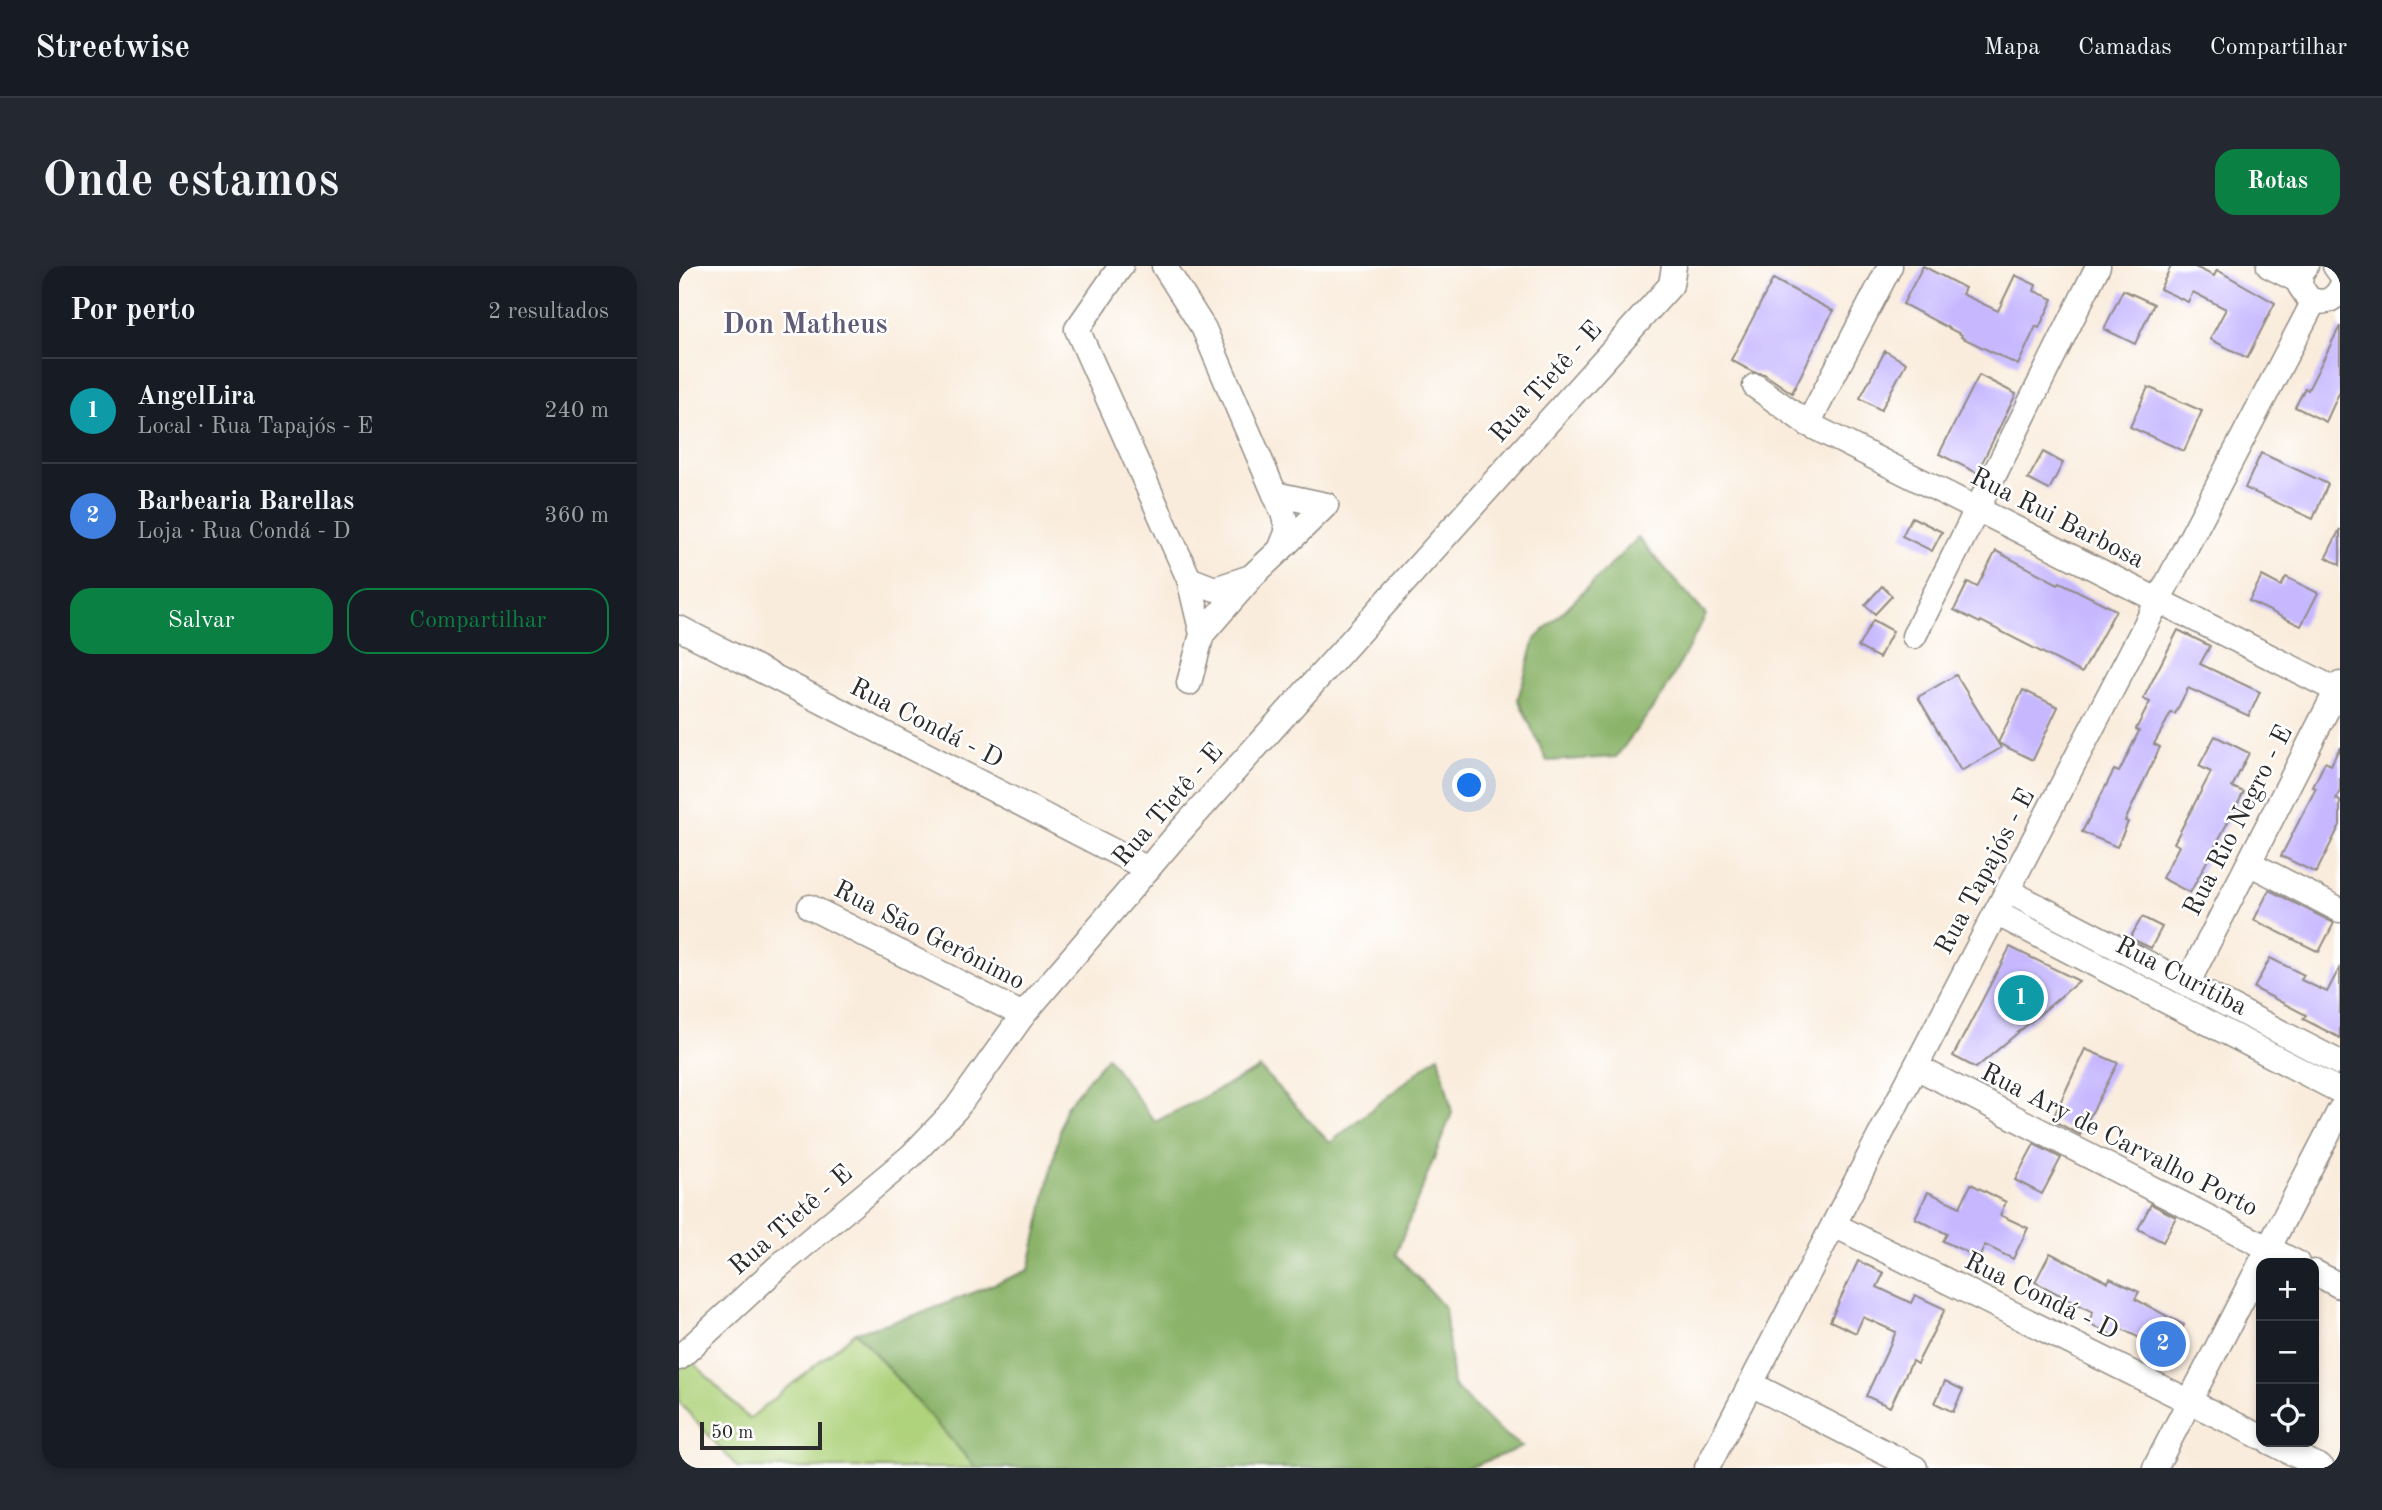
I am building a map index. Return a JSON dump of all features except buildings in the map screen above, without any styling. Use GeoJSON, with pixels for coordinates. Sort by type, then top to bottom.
{"type":"FeatureCollection","features":[{"type":"Feature","properties":{"kind":"street"},"geometry":{"type":"LineString","coordinates":[[1121,266],[1077,329],[1189,579],[1202,634]]}},
{"type":"Feature","properties":{"kind":"street"},"geometry":{"type":"LineString","coordinates":[[1164,266],[1204,328],[1275,494],[1288,530],[1280,550]]}},
{"type":"Feature","properties":{"kind":"street","name":"Rua Tietê - E"},"geometry":{"type":"LineString","coordinates":[[679,1358],[779,1266],[911,1156],[956,1109],[1023,1015],[1148,869],[1671,285],[1674,266]]}},
{"type":"Feature","properties":{"kind":"street"},"geometry":{"type":"LineString","coordinates":[[1808,424],[1889,266]]}},
{"type":"Feature","properties":{"kind":"street"},"geometry":{"type":"LineString","coordinates":[[1914,636],[2098,266]]}},
{"type":"Feature","properties":{"kind":"street"},"geometry":{"type":"LineString","coordinates":[[2269,266],[2322,290]]}},
{"type":"Feature","properties":{"kind":"street"},"geometry":{"type":"LineString","coordinates":[[2335,266],[2340,273]]}},
{"type":"Feature","properties":{"kind":"street","name":"Rua Tapajós - E"},"geometry":{"type":"LineString","coordinates":[[1707,1468],[2322,290]]}},
{"type":"Feature","properties":{"kind":"street","name":"Rua Rui Barbosa"},"geometry":{"type":"LineString","coordinates":[[1755,386],[1808,424],[2159,601],[2339,688]]}},
{"type":"Feature","properties":{"kind":"street"},"geometry":{"type":"LineString","coordinates":[[1189,683],[1202,634],[1251,577],[1326,505],[1275,494]]}},
{"type":"Feature","properties":{"kind":"street"},"geometry":{"type":"LineString","coordinates":[[1189,579],[1215,589],[1251,577]]}},
{"type":"Feature","properties":{"kind":"street","name":"Rua Condá - D"},"geometry":{"type":"LineString","coordinates":[[679,628],[1148,869]]}},
{"type":"Feature","properties":{"kind":"street","name":"Rua Rio Negro - E"},"geometry":{"type":"LineString","coordinates":[[2187,984],[2339,688]]}},
{"type":"Feature","properties":{"kind":"street"},"geometry":{"type":"LineString","coordinates":[[2249,863],[2340,910]]}},
{"type":"Feature","properties":{"kind":"street","name":"Rua Curitiba"},"geometry":{"type":"LineString","coordinates":[[2002,902],[2187,984],[2340,1063]]}},
{"type":"Feature","properties":{"kind":"street","name":"Rua Curitiba"},"geometry":{"type":"LineString","coordinates":[[2002,902],[2340,1091]]}},
{"type":"Feature","properties":{"kind":"street","name":"Rua São Gerônimo"},"geometry":{"type":"LineString","coordinates":[[810,907],[1023,1015]]}},
{"type":"Feature","properties":{"kind":"street","name":"Rua Ary de Carvalho Porto"},"geometry":{"type":"LineString","coordinates":[[1916,1067],[2287,1258]]}},
{"type":"Feature","properties":{"kind":"street"},"geometry":{"type":"LineString","coordinates":[[2155,1468],[2340,1110]]}},
{"type":"Feature","properties":{"kind":"street","name":"Rua Condá - D"},"geometry":{"type":"LineString","coordinates":[[1834,1225],[2256,1434]]}},
{"type":"Feature","properties":{"kind":"street"},"geometry":{"type":"LineString","coordinates":[[2319,1275],[2340,1286]]}},
{"type":"Feature","properties":{"kind":"street"},"geometry":{"type":"LineString","coordinates":[[1751,1384],[1915,1468]]}},
{"type":"Feature","properties":{"kind":"street"},"geometry":{"type":"LineString","coordinates":[[2280,1447],[2322,1468]]}},
{"type":"Feature","properties":{"kind":"green space"},"geometry":{"type":"Polygon","coordinates":[[[1638,538],[1706,615],[1664,693],[1616,757],[1547,761],[1518,699],[1535,639],[1638,538]]]}},
{"type":"Feature","properties":{"kind":"green space"},"geometry":{"type":"Polygon","coordinates":[[[1439,1055],[1452,1113],[1396,1254],[1445,1308],[1453,1385],[1492,1424],[1522,1447],[1469,1468],[976,1468],[856,1332],[922,1313],[1029,1270],[1065,1108],[1107,1057],[1155,1122],[1260,1068],[1330,1143],[1439,1055]]]}},
{"type":"Feature","properties":{"kind":"green space"},"geometry":{"type":"Polygon","coordinates":[[[856,1332],[976,1468],[738,1468],[679,1402],[679,1364],[687,1356],[749,1419],[856,1332]]]}},
{"type":"Feature","properties":{"kind":"place","name":"AngelLira"},"geometry":{"type":"Point","coordinates":[2021,998]}},
{"type":"Feature","properties":{"kind":"place","name":"Barbearia Barellas"},"geometry":{"type":"Point","coordinates":[2163,1344]}},
{"type":"Feature","properties":{"kind":"district","name":"Don Matheus"},"geometry":{"type":"Point","coordinates":[805,323]}}]}
